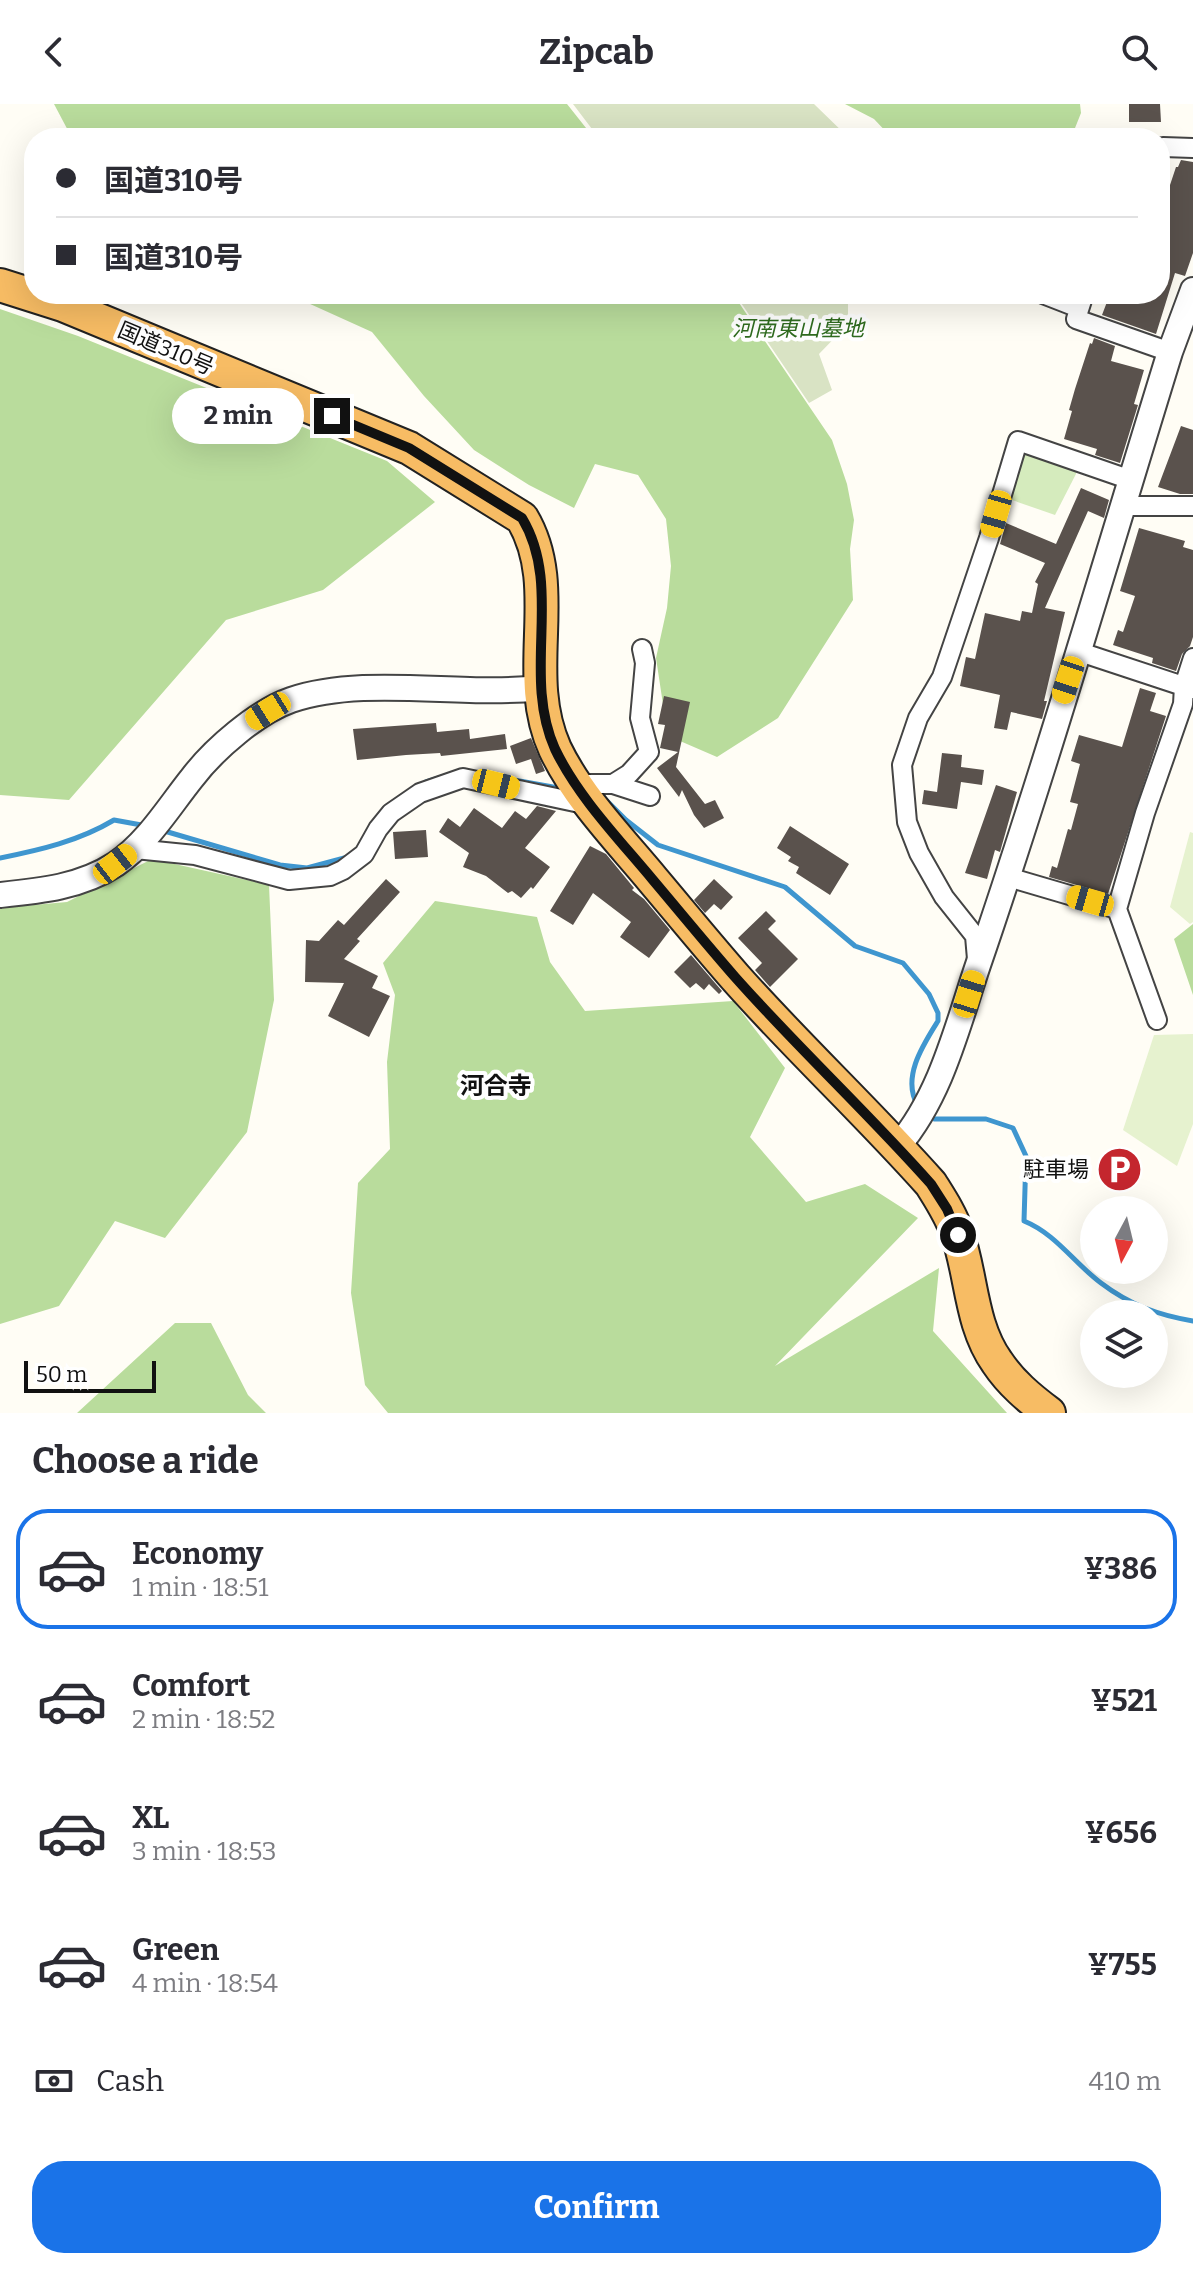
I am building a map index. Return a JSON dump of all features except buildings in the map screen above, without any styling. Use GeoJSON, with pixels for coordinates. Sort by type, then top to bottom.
{"type":"FeatureCollection","features":[{"type":"Feature","properties":{"kind":"highway","name":"国道310号"},"geometry":{"type":"LineString","coordinates":[[0,285],[24,293]]}},
{"type":"Feature","properties":{"kind":"highway","name":"国道310号"},"geometry":{"type":"LineString","coordinates":[[60,304],[409,448],[522,518],[539,559],[539,688],[543,715],[556,750],[736,978],[906,1136],[958,1235],[973,1307],[995,1359],[1022,1393],[1049,1413]]}},
{"type":"Feature","properties":{"kind":"street"},"geometry":{"type":"LineString","coordinates":[[1170,147],[1193,148]]}},
{"type":"Feature","properties":{"kind":"street"},"geometry":{"type":"LineString","coordinates":[[906,1136],[929,1100],[960,1022],[1008,877],[1170,352],[1193,290]]}},
{"type":"Feature","properties":{"kind":"street"},"geometry":{"type":"LineString","coordinates":[[1080,304],[1076,319],[1170,352]]}},
{"type":"Feature","properties":{"kind":"street"},"geometry":{"type":"LineString","coordinates":[[978,966],[975,936],[944,897],[919,853],[907,822],[902,765],[918,718],[942,677],[1018,441],[1131,480]]}},
{"type":"Feature","properties":{"kind":"street"},"geometry":{"type":"LineString","coordinates":[[1123,506],[1193,506]]}},
{"type":"Feature","properties":{"kind":"street"},"geometry":{"type":"LineString","coordinates":[[590,792],[629,774],[649,752],[640,718],[645,677],[642,649]]}},
{"type":"Feature","properties":{"kind":"street"},"geometry":{"type":"LineString","coordinates":[[1077,651],[1188,688]]}},
{"type":"Feature","properties":{"kind":"street"},"geometry":{"type":"LineString","coordinates":[[1157,1020],[1117,909],[1145,813],[1188,688],[1193,658]]}},
{"type":"Feature","properties":{"kind":"street"},"geometry":{"type":"LineString","coordinates":[[0,895],[73,884],[106,869],[139,844],[193,775],[230,739],[249,723],[292,700],[344,690],[539,688]]}},
{"type":"Feature","properties":{"kind":"street"},"geometry":{"type":"LineString","coordinates":[[139,844],[289,880],[330,876],[343,870],[364,854],[391,813],[420,793],[463,778],[650,796]]}},
{"type":"Feature","properties":{"kind":"street"},"geometry":{"type":"LineString","coordinates":[[1008,877],[1117,909]]}},
{"type":"Feature","properties":{"kind":"green space"},"geometry":{"type":"Polygon","coordinates":[[[54,104],[567,104],[586,128],[67,128],[54,104]]]}},
{"type":"Feature","properties":{"kind":"green space"},"geometry":{"type":"Polygon","coordinates":[[[573,104],[814,104],[839,128],[591,128],[573,104]]]}},
{"type":"Feature","properties":{"kind":"green space"},"geometry":{"type":"Polygon","coordinates":[[[845,104],[1080,104],[1081,113],[1075,128],[883,128],[874,119],[845,104]]]}},
{"type":"Feature","properties":{"kind":"green space"},"geometry":{"type":"Polygon","coordinates":[[[310,304],[740,304],[832,440],[847,484],[854,520],[850,549],[853,600],[778,718],[717,757],[680,741],[664,711],[656,658],[667,608],[671,566],[666,519],[638,475],[595,464],[574,508],[529,485],[474,450],[424,396],[372,332],[310,304]]]}},
{"type":"Feature","properties":{"kind":"green space","name":"河南東山墓地"},"geometry":{"type":"Polygon","coordinates":[[[742,304],[848,304],[848,324],[819,354],[832,390],[809,403],[742,304]]]}},
{"type":"Feature","properties":{"kind":"green space"},"geometry":{"type":"Polygon","coordinates":[[[0,309],[78,336],[387,461],[435,502],[323,590],[226,620],[69,800],[0,795],[0,309]]]}},
{"type":"Feature","properties":{"kind":"green space"},"geometry":{"type":"Polygon","coordinates":[[[1024,449],[1078,470],[1055,515],[1012,500],[1024,449]]]}},
{"type":"Feature","properties":{"kind":"green space"},"geometry":{"type":"Polygon","coordinates":[[[1190,832],[1193,833],[1193,922],[1190,924],[1170,907],[1190,832]]]}},
{"type":"Feature","properties":{"kind":"green space"},"geometry":{"type":"Polygon","coordinates":[[[152,859],[269,885],[274,1000],[247,1132],[165,1238],[115,1221],[59,1306],[0,1324],[0,908],[67,902],[152,859]]]}},
{"type":"Feature","properties":{"kind":"green space"},"geometry":{"type":"Polygon","coordinates":[[[435,901],[537,917],[550,962],[585,1011],[733,1001],[785,1068],[750,1137],[806,1202],[865,1184],[918,1218],[775,1366],[939,1268],[933,1331],[1007,1413],[388,1413],[365,1385],[351,1293],[358,1183],[390,1149],[387,1062],[395,995],[383,963],[435,901]]]}},
{"type":"Feature","properties":{"kind":"green space"},"geometry":{"type":"Polygon","coordinates":[[[1193,924],[1193,995],[1174,939],[1193,924]]]}},
{"type":"Feature","properties":{"kind":"green space"},"geometry":{"type":"Polygon","coordinates":[[[1193,1034],[1193,1124],[1177,1166],[1123,1130],[1154,1035],[1193,1034]]]}},
{"type":"Feature","properties":{"kind":"green space"},"geometry":{"type":"Polygon","coordinates":[[[175,1323],[211,1323],[248,1395],[266,1413],[77,1413],[175,1323]]]}},
{"type":"Feature","properties":{"kind":"waterway"},"geometry":{"type":"LineString","coordinates":[[426,782],[458,772]]}},
{"type":"Feature","properties":{"kind":"waterway"},"geometry":{"type":"LineString","coordinates":[[514,780],[564,789]]}},
{"type":"Feature","properties":{"kind":"waterway"},"geometry":{"type":"LineString","coordinates":[[604,798],[658,845],[785,887],[855,946],[903,963],[929,994],[938,1013],[938,1021],[913,1073],[913,1095],[918,1106]]}},
{"type":"Feature","properties":{"kind":"waterway"},"geometry":{"type":"LineString","coordinates":[[0,858],[73,839],[114,820],[147,826]]}},
{"type":"Feature","properties":{"kind":"waterway"},"geometry":{"type":"LineString","coordinates":[[161,830],[280,865],[307,868],[348,857]]}},
{"type":"Feature","properties":{"kind":"waterway"},"geometry":{"type":"LineString","coordinates":[[928,1115],[934,1119],[986,1119],[1013,1128],[1026,1156],[1024,1221],[1046,1233],[1112,1291],[1156,1312],[1193,1321]]}},
{"type":"Feature","properties":{"kind":"place","name":"駐車場"},"geometry":{"type":"Point","coordinates":[1120,1169]}},
{"type":"Feature","properties":{"kind":"district","name":"河合寺"},"geometry":{"type":"Point","coordinates":[496,1086]}},
{"type":"Feature","properties":{"kind":"route"},"geometry":{"type":"LineString","coordinates":[[332,416],[409,448],[522,518],[539,559],[539,688],[543,715],[556,750],[590,803],[736,978],[931,1184],[947,1209],[958,1235]]}}]}
